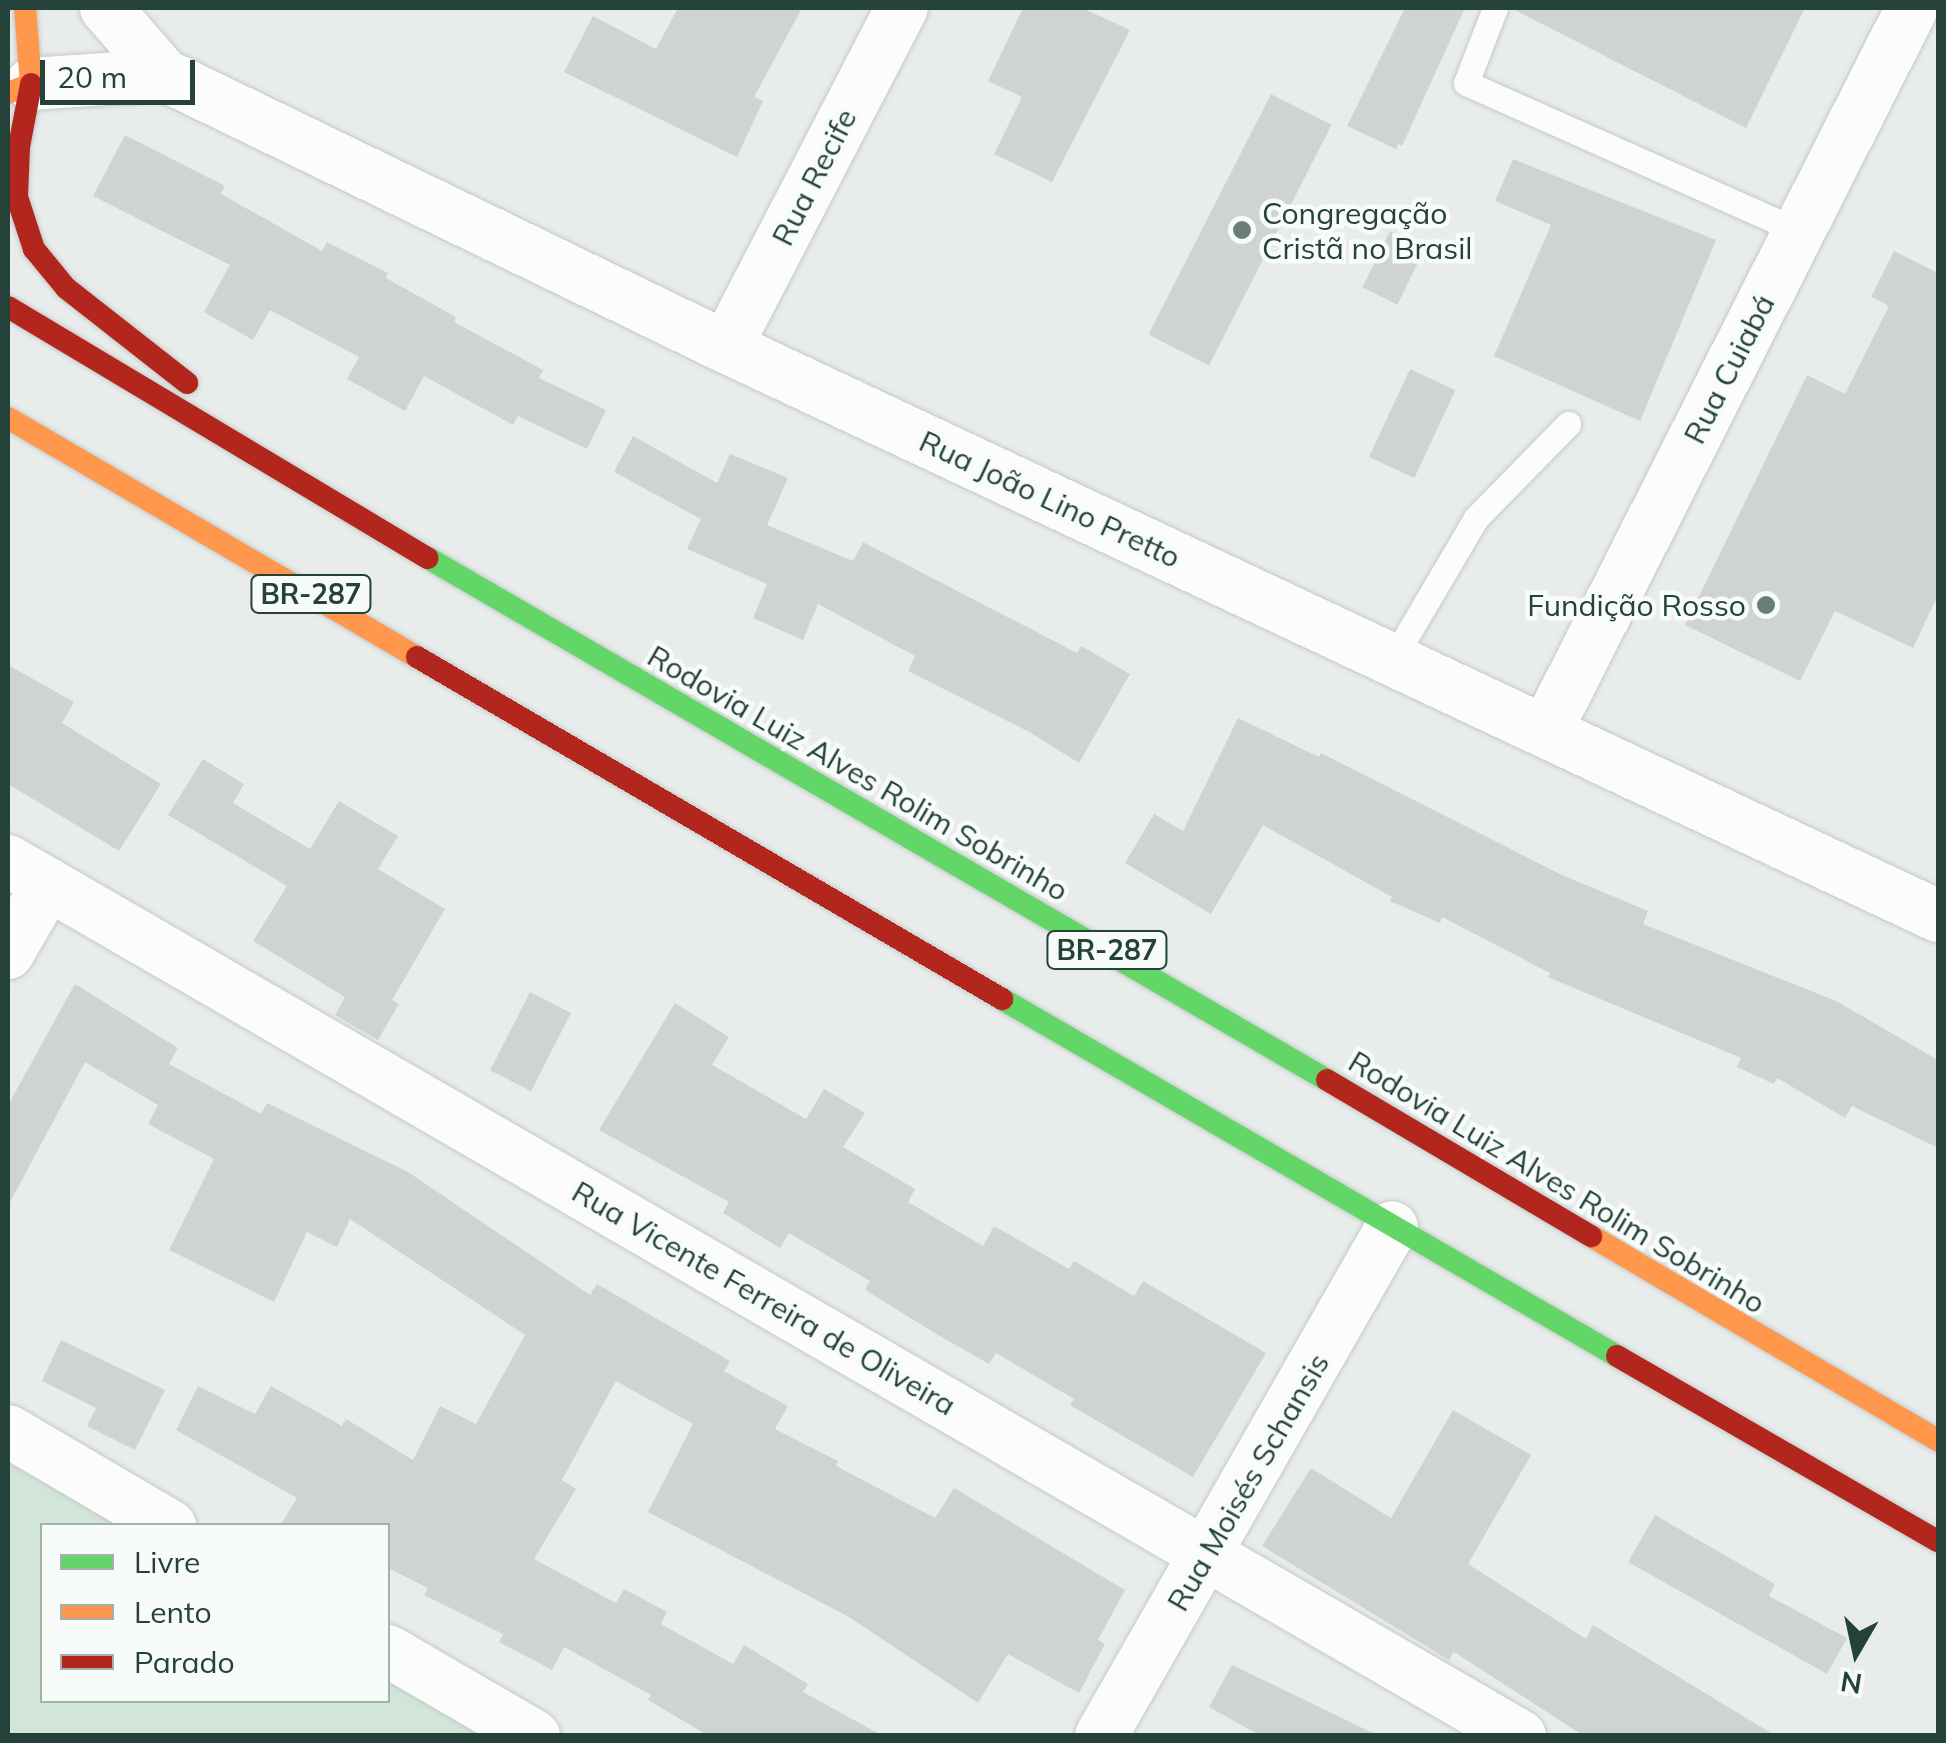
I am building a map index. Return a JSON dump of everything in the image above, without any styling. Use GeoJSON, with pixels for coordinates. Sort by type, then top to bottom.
{"type":"FeatureCollection","features":[{"type":"Feature","properties":{"kind":"main road"},"geometry":{"type":"LineString","coordinates":[[25,8],[16,197],[34,249],[66,288],[174,370],[272,465]]}},
{"type":"Feature","properties":{"kind":"main road","name":"Rodovia Luiz Alves Rolim Sobrinho"},"geometry":{"type":"LineString","coordinates":[[8,307],[1938,1440]]}},
{"type":"Feature","properties":{"kind":"main road","name":"BR-287"},"geometry":{"type":"LineString","coordinates":[[8,418],[1938,1542]]}},
{"type":"Feature","properties":{"kind":"street","name":"Rua João Lino Pretto"},"geometry":{"type":"LineString","coordinates":[[106,8],[164,75],[726,347],[1938,916]]}},
{"type":"Feature","properties":{"kind":"street","name":"Rua Recife"},"geometry":{"type":"LineString","coordinates":[[726,347],[902,8]]}},
{"type":"Feature","properties":{"kind":"street","name":"Rua Cuiabá"},"geometry":{"type":"LineString","coordinates":[[1546,731],[1912,8]]}},
{"type":"Feature","properties":{"kind":"street","name":"Rua João Lino Pretto"},"geometry":{"type":"LineString","coordinates":[[20,88],[164,75]]}},
{"type":"Feature","properties":{"kind":"street"},"geometry":{"type":"LineString","coordinates":[[8,953],[28,872]]}},
{"type":"Feature","properties":{"kind":"street","name":"Rua Vicente Ferreira de Oliveira"},"geometry":{"type":"LineString","coordinates":[[28,872],[1520,1736]]}},
{"type":"Feature","properties":{"kind":"street","name":"Rua Moisés Schansis"},"geometry":{"type":"LineString","coordinates":[[1100,1736],[1392,1227]]}},
{"type":"Feature","properties":{"kind":"street"},"geometry":{"type":"LineString","coordinates":[[8,1432],[165,1523]]}},
{"type":"Feature","properties":{"kind":"street"},"geometry":{"type":"LineString","coordinates":[[390,1652],[534,1736]]}},
{"type":"Feature","properties":{"kind":"lane"},"geometry":{"type":"LineString","coordinates":[[1495,8],[1466,83],[1798,232]]}},
{"type":"Feature","properties":{"kind":"lane"},"geometry":{"type":"LineString","coordinates":[[1393,659],[1476,518],[1568,424]]}},
{"type":"Feature","properties":{"kind":"green space"},"geometry":{"type":"Polygon","coordinates":[[[8,1458],[122,1523],[40,1523],[40,1703],[390,1703],[390,1679],[487,1735],[8,1735],[8,1458]]]}},
{"type":"Feature","properties":{"kind":"building"},"geometry":{"type":"Polygon","coordinates":[[[678,8],[802,8],[754,97],[763,101],[737,157],[564,72],[593,16],[656,49],[678,8]]]}},
{"type":"Feature","properties":{"kind":"building"},"geometry":{"type":"Polygon","coordinates":[[[1023,8],[1082,8],[1130,30],[1052,182],[994,154],[1022,97],[988,81],[1023,8]]]}},
{"type":"Feature","properties":{"kind":"building"},"geometry":{"type":"Polygon","coordinates":[[[1405,8],[1465,8],[1402,146],[1398,144],[1396,149],[1347,126],[1405,8]]]}},
{"type":"Feature","properties":{"kind":"building"},"geometry":{"type":"Polygon","coordinates":[[[1511,8],[1805,8],[1746,128],[1511,8]]]}},
{"type":"Feature","properties":{"kind":"building","name":"Congregação Cristã no Brasil"},"geometry":{"type":"Polygon","coordinates":[[[1271,94],[1332,125],[1209,365],[1148,335],[1271,94]]]}},
{"type":"Feature","properties":{"kind":"building"},"geometry":{"type":"Polygon","coordinates":[[[125,135],[225,186],[221,194],[322,251],[327,242],[388,273],[386,278],[456,317],[454,322],[543,370],[539,378],[606,410],[587,449],[518,416],[513,425],[424,376],[405,411],[347,379],[359,357],[270,310],[253,340],[204,312],[230,265],[93,196],[125,135]]]}},
{"type":"Feature","properties":{"kind":"building"},"geometry":{"type":"Polygon","coordinates":[[[1513,159],[1716,240],[1640,421],[1494,356],[1551,225],[1495,201],[1513,159]]]}},
{"type":"Feature","properties":{"kind":"building"},"geometry":{"type":"Polygon","coordinates":[[[1390,231],[1425,248],[1397,305],[1362,288],[1390,231]]]}},
{"type":"Feature","properties":{"kind":"building"},"geometry":{"type":"Polygon","coordinates":[[[1894,251],[1938,273],[1938,595],[1913,648],[1835,611],[1800,681],[1685,625],[1807,375],[1845,394],[1889,306],[1871,297],[1894,251]]]}},
{"type":"Feature","properties":{"kind":"building"},"geometry":{"type":"Polygon","coordinates":[[[1410,369],[1455,390],[1414,478],[1369,457],[1410,369]]]}},
{"type":"Feature","properties":{"kind":"building"},"geometry":{"type":"Polygon","coordinates":[[[633,436],[717,483],[730,454],[788,478],[767,525],[853,561],[863,542],[1077,653],[1081,646],[1130,674],[1079,763],[1031,733],[908,671],[915,656],[818,604],[803,640],[753,618],[767,584],[687,549],[701,519],[614,472],[633,436]]]}},
{"type":"Feature","properties":{"kind":"building"},"geometry":{"type":"Polygon","coordinates":[[[8,665],[74,702],[62,723],[161,784],[119,851],[8,784],[8,665]]]}},
{"type":"Feature","properties":{"kind":"building"},"geometry":{"type":"Polygon","coordinates":[[[1238,718],[1319,757],[1321,753],[1560,874],[1648,911],[1643,924],[1836,1001],[1938,1060],[1938,1148],[1852,1106],[1845,1118],[1777,1078],[1774,1084],[1737,1067],[1741,1058],[1548,977],[1550,973],[1442,917],[1440,923],[1390,901],[1392,897],[1263,825],[1211,914],[1125,863],[1154,814],[1183,831],[1238,718]]]}},
{"type":"Feature","properties":{"kind":"building"},"geometry":{"type":"Polygon","coordinates":[[[203,759],[244,784],[233,803],[310,849],[339,801],[398,836],[378,869],[445,909],[392,1000],[399,1004],[378,1040],[335,1015],[345,997],[253,941],[287,886],[168,815],[203,759]]]}},
{"type":"Feature","properties":{"kind":"building"},"geometry":{"type":"Polygon","coordinates":[[[75,984],[178,1048],[169,1064],[261,1114],[267,1103],[408,1172],[590,1295],[597,1284],[730,1361],[724,1371],[788,1406],[775,1429],[838,1461],[836,1466],[935,1518],[954,1488],[1125,1590],[1098,1640],[1105,1644],[1079,1693],[1008,1654],[978,1703],[849,1617],[648,1512],[693,1424],[616,1381],[562,1480],[576,1489],[534,1559],[616,1603],[624,1589],[667,1612],[661,1624],[733,1664],[744,1645],[808,1684],[803,1692],[883,1736],[709,1736],[648,1700],[651,1695],[564,1647],[552,1670],[499,1642],[503,1634],[424,1595],[428,1588],[390,1569],[390,1523],[282,1523],[297,1498],[176,1430],[198,1386],[255,1414],[271,1386],[342,1426],[346,1419],[413,1460],[440,1406],[476,1424],[525,1335],[350,1219],[337,1247],[307,1232],[274,1302],[169,1250],[214,1159],[148,1124],[158,1105],[85,1062],[8,1206],[8,1105],[75,984]]]}},
{"type":"Feature","properties":{"kind":"building"},"geometry":{"type":"Polygon","coordinates":[[[530,992],[571,1013],[531,1091],[490,1070],[530,992]]]}},
{"type":"Feature","properties":{"kind":"building"},"geometry":{"type":"Polygon","coordinates":[[[675,1003],[729,1037],[712,1065],[806,1119],[824,1089],[865,1113],[843,1147],[915,1189],[908,1202],[983,1246],[994,1226],[1069,1269],[1074,1261],[1134,1296],[1143,1281],[1266,1353],[1193,1477],[1070,1405],[1074,1399],[996,1353],[989,1364],[933,1332],[865,1290],[870,1281],[789,1233],[780,1248],[723,1213],[729,1202],[599,1130],[675,1003]]]}},
{"type":"Feature","properties":{"kind":"building"},"geometry":{"type":"Polygon","coordinates":[[[61,1340],[165,1390],[135,1450],[87,1426],[96,1408],[42,1381],[61,1340]]]}},
{"type":"Feature","properties":{"kind":"building"},"geometry":{"type":"Polygon","coordinates":[[[1453,1410],[1531,1455],[1468,1564],[1586,1639],[1593,1625],[1776,1736],[1584,1736],[1454,1652],[1449,1660],[1262,1546],[1311,1468],[1391,1518],[1453,1410]]]}},
{"type":"Feature","properties":{"kind":"building"},"geometry":{"type":"Polygon","coordinates":[[[1655,1515],[1775,1584],[1769,1596],[1847,1638],[1827,1674],[1628,1562],[1655,1515]]]}},
{"type":"Feature","properties":{"kind":"building"},"geometry":{"type":"Polygon","coordinates":[[[1232,1665],[1379,1736],[1261,1736],[1209,1707],[1232,1665]]]}},
{"type":"Feature","properties":{"kind":"traffic: fast"},"geometry":{"type":"LineString","coordinates":[[428,558],[1327,1080]]}},
{"type":"Feature","properties":{"kind":"traffic: fast"},"geometry":{"type":"LineString","coordinates":[[1002,999],[1617,1356]]}},
{"type":"Feature","properties":{"kind":"traffic: slow"},"geometry":{"type":"LineString","coordinates":[[8,93],[31,84],[25,8]]}},
{"type":"Feature","properties":{"kind":"traffic: slow"},"geometry":{"type":"LineString","coordinates":[[8,418],[417,657]]}},
{"type":"Feature","properties":{"kind":"traffic: slow"},"geometry":{"type":"LineString","coordinates":[[1591,1236],[1938,1440]]}},
{"type":"Feature","properties":{"kind":"traffic: jam"},"geometry":{"type":"LineString","coordinates":[[31,84],[19,147],[17,197],[34,249],[66,288],[187,383]]}},
{"type":"Feature","properties":{"kind":"traffic: jam"},"geometry":{"type":"LineString","coordinates":[[8,307],[428,558]]}},
{"type":"Feature","properties":{"kind":"traffic: jam"},"geometry":{"type":"LineString","coordinates":[[417,657],[1002,999]]}},
{"type":"Feature","properties":{"kind":"traffic: jam"},"geometry":{"type":"LineString","coordinates":[[1327,1080],[1591,1236]]}},
{"type":"Feature","properties":{"kind":"traffic: jam"},"geometry":{"type":"LineString","coordinates":[[1617,1356],[1938,1541]]}},
{"type":"Feature","properties":{"kind":"place","name":"Congregação Cristã no Brasil"},"geometry":{"type":"Point","coordinates":[1242,230]}},
{"type":"Feature","properties":{"kind":"place","name":"Fundição Rosso"},"geometry":{"type":"Point","coordinates":[1766,605]}}]}
